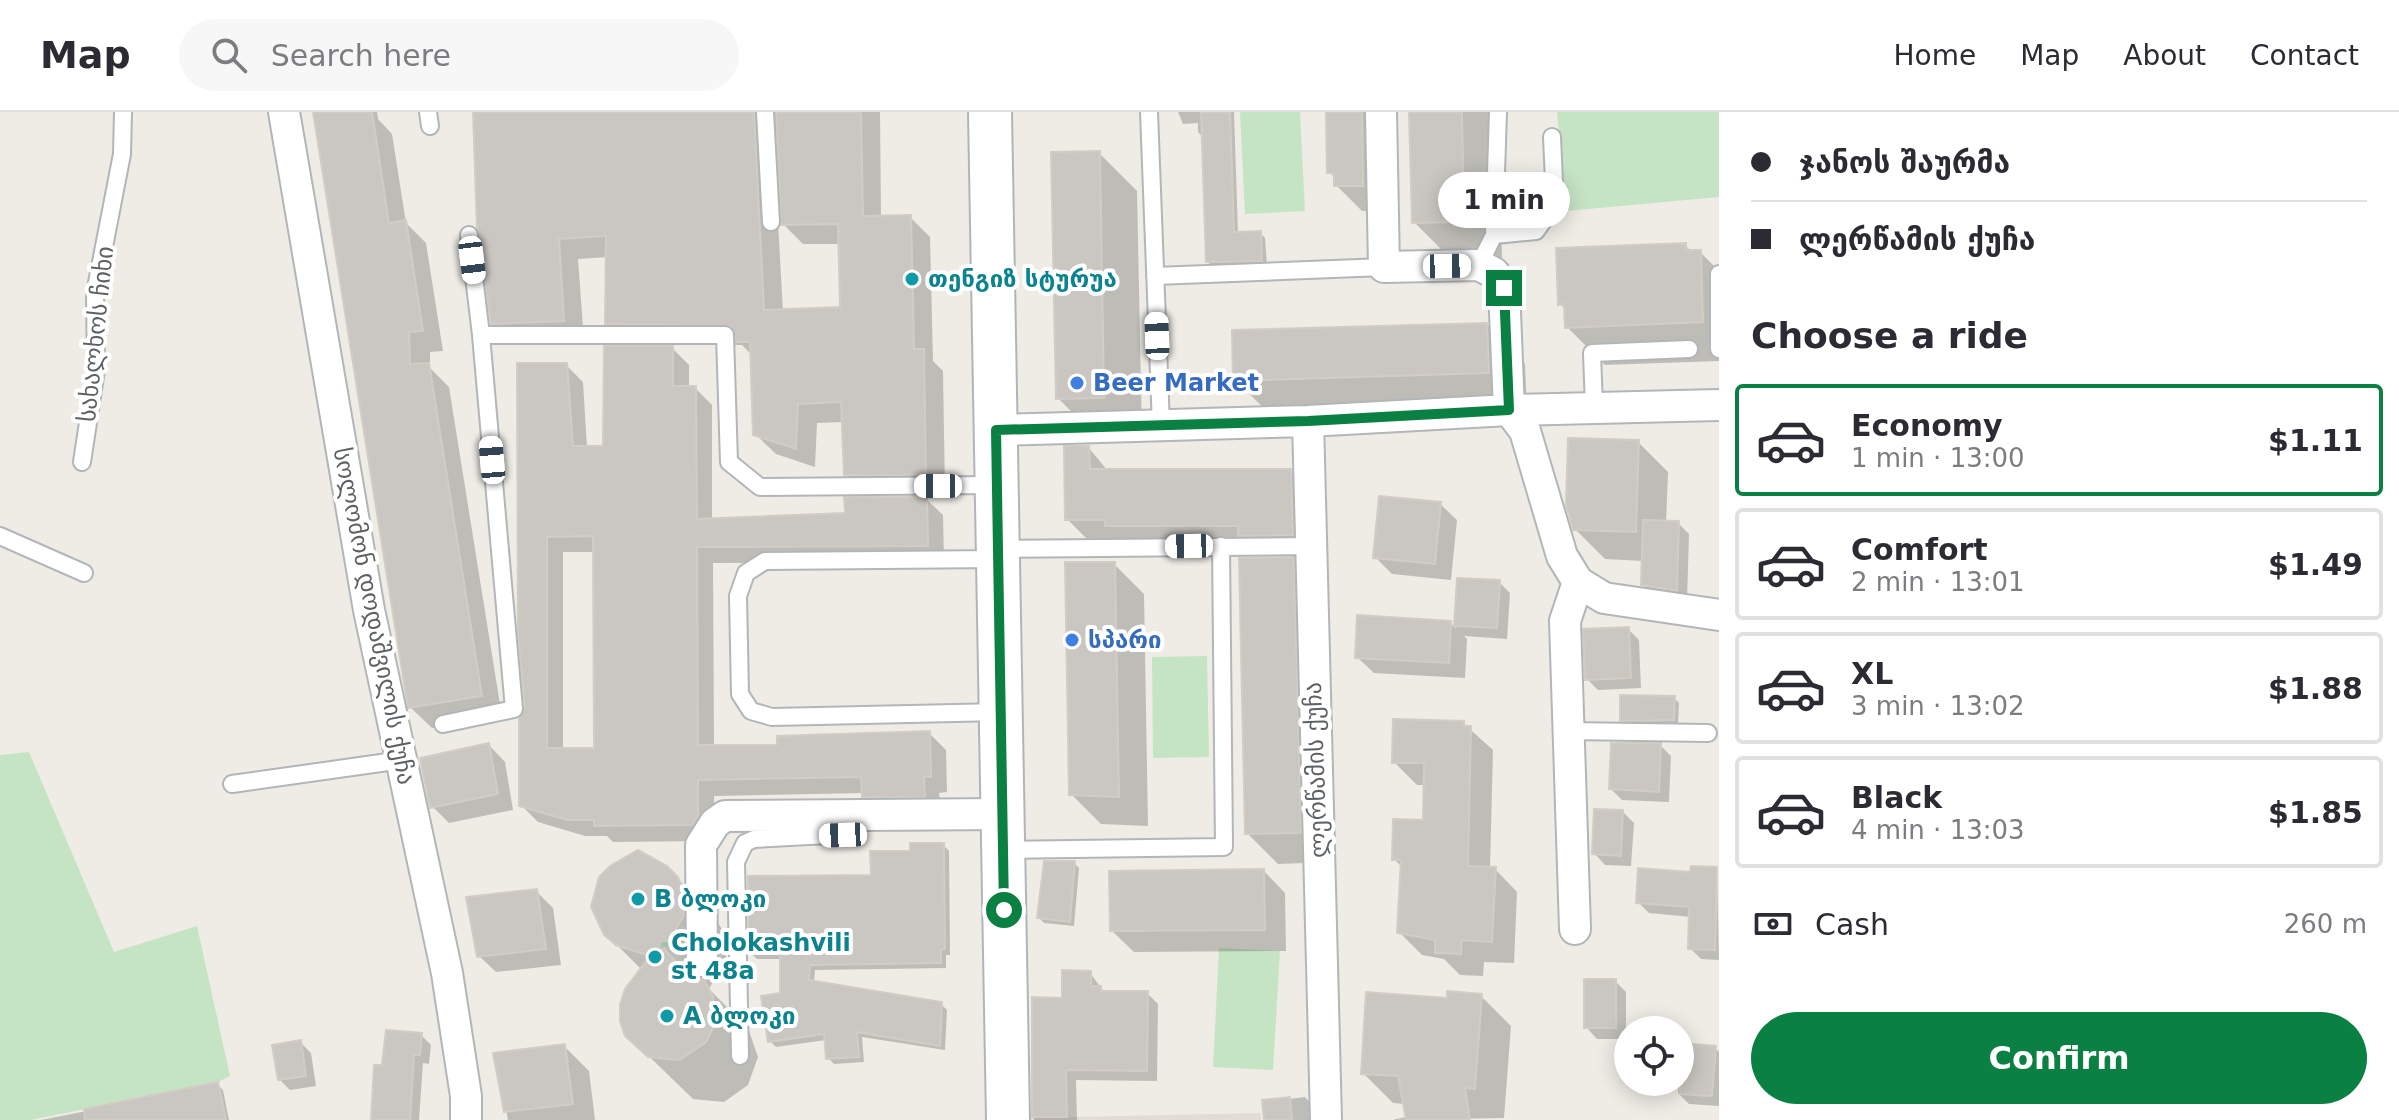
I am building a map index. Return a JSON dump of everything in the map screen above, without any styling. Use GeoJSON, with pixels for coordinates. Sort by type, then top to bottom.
{"type":"FeatureCollection","features":[{"type":"Feature","properties":{"kind":"main road"},"geometry":{"type":"LineString","coordinates":[[990,112],[1008,1120]]}},
{"type":"Feature","properties":{"kind":"street","name":"სოლომონ დოდაშვილის ქუჩა"},"geometry":{"type":"LineString","coordinates":[[284,112],[369,610],[447,973],[466,1096],[466,1120]]}},
{"type":"Feature","properties":{"kind":"street"},"geometry":{"type":"LineString","coordinates":[[1381,112],[1384,267],[1479,265],[1494,273],[1504,288],[1509,410],[1525,431],[1562,556],[1578,582],[1604,598],[1719,615]]}},
{"type":"Feature","properties":{"kind":"street"},"geometry":{"type":"LineString","coordinates":[[996,430],[1719,405]]}},
{"type":"Feature","properties":{"kind":"street","name":"ლერწამის ქუჩა"},"geometry":{"type":"LineString","coordinates":[[1308,421],[1326,1120]]}},
{"type":"Feature","properties":{"kind":"street"},"geometry":{"type":"LineString","coordinates":[[1575,929],[1565,621],[1578,582]]}},
{"type":"Feature","properties":{"kind":"street"},"geometry":{"type":"LineString","coordinates":[[702,961],[701,845],[715,823],[725,816],[853,815],[1003,832]]}},
{"type":"Feature","properties":{"kind":"lane","name":"სახალხოს ჩიხი"},"geometry":{"type":"LineString","coordinates":[[82,462],[96,370],[95,293],[122,154],[123,112]]}},
{"type":"Feature","properties":{"kind":"lane"},"geometry":{"type":"LineString","coordinates":[[765,112],[771,222]]}},
{"type":"Feature","properties":{"kind":"lane"},"geometry":{"type":"LineString","coordinates":[[1149,112],[1161,426]]}},
{"type":"Feature","properties":{"kind":"lane"},"geometry":{"type":"LineString","coordinates":[[1479,265],[1494,235],[1498,112]]}},
{"type":"Feature","properties":{"kind":"lane"},"geometry":{"type":"LineString","coordinates":[[1494,235],[1536,231],[1555,204],[1552,137]]}},
{"type":"Feature","properties":{"kind":"lane"},"geometry":{"type":"LineString","coordinates":[[443,724],[514,709],[481,335],[469,235]]}},
{"type":"Feature","properties":{"kind":"lane"},"geometry":{"type":"LineString","coordinates":[[1155,276],[1384,267]]}},
{"type":"Feature","properties":{"kind":"lane"},"geometry":{"type":"LineString","coordinates":[[1719,274],[1719,349]]}},
{"type":"Feature","properties":{"kind":"lane"},"geometry":{"type":"LineString","coordinates":[[481,335],[725,335],[729,462],[760,487],[997,485]]}},
{"type":"Feature","properties":{"kind":"lane"},"geometry":{"type":"LineString","coordinates":[[1594,407],[1592,353],[1689,349]]}},
{"type":"Feature","properties":{"kind":"lane"},"geometry":{"type":"LineString","coordinates":[[0,536],[84,573]]}},
{"type":"Feature","properties":{"kind":"lane"},"geometry":{"type":"LineString","coordinates":[[1003,832],[1224,847],[1221,546]]}},
{"type":"Feature","properties":{"kind":"lane"},"geometry":{"type":"LineString","coordinates":[[1001,712],[772,717],[751,711],[740,694],[738,596],[746,573],[765,561],[1221,546],[1311,546]]}},
{"type":"Feature","properties":{"kind":"lane"},"geometry":{"type":"LineString","coordinates":[[1569,731],[1708,733]]}},
{"type":"Feature","properties":{"kind":"lane"},"geometry":{"type":"LineString","coordinates":[[232,784],[402,760]]}},
{"type":"Feature","properties":{"kind":"lane"},"geometry":{"type":"LineString","coordinates":[[740,1056],[736,862],[740,850],[754,839],[847,834],[852,828],[853,815]]}},
{"type":"Feature","properties":{"kind":"shaded area"},"geometry":{"type":"Polygon","coordinates":[[[1261,1113],[1261,1120],[1027,1120],[1027,1118],[1261,1113]]]}},
{"type":"Feature","properties":{"kind":"green space"},"geometry":{"type":"Polygon","coordinates":[[[1240,112],[1300,112],[1305,211],[1245,214],[1240,112]]]}},
{"type":"Feature","properties":{"kind":"green space"},"geometry":{"type":"Polygon","coordinates":[[[1557,112],[1719,112],[1719,197],[1566,211],[1557,112]]]}},
{"type":"Feature","properties":{"kind":"green space"},"geometry":{"type":"Polygon","coordinates":[[[1207,656],[1209,757],[1153,758],[1152,657],[1207,656]]]}},
{"type":"Feature","properties":{"kind":"green space"},"geometry":{"type":"Polygon","coordinates":[[[29,752],[114,952],[197,926],[230,1076],[218,1082],[31,1120],[0,1120],[0,755],[29,752]]]}},
{"type":"Feature","properties":{"kind":"green space"},"geometry":{"type":"Polygon","coordinates":[[[1219,948],[1280,951],[1273,1070],[1213,1067],[1219,948]]]}},
{"type":"Feature","properties":{"kind":"building"},"geometry":{"type":"Polygon","coordinates":[[[313,112],[372,112],[389,223],[406,220],[423,331],[409,332],[410,364],[429,363],[482,696],[408,708],[313,112]]]}},
{"type":"Feature","properties":{"kind":"building"},"geometry":{"type":"Polygon","coordinates":[[[473,112],[754,112],[764,310],[840,307],[838,224],[781,225],[776,112],[861,112],[863,216],[911,215],[914,349],[924,349],[926,475],[844,475],[841,402],[798,404],[796,449],[753,435],[750,342],[736,342],[731,326],[605,324],[606,236],[559,239],[564,321],[491,324],[477,228],[473,112]]]}},
{"type":"Feature","properties":{"kind":"building"},"geometry":{"type":"Polygon","coordinates":[[[1201,112],[1230,112],[1234,232],[1261,231],[1262,261],[1206,262],[1201,112]]]}},
{"type":"Feature","properties":{"kind":"building"},"geometry":{"type":"Polygon","coordinates":[[[1326,112],[1362,112],[1363,186],[1334,186],[1334,173],[1327,173],[1326,112]]]}},
{"type":"Feature","properties":{"kind":"building"},"geometry":{"type":"Polygon","coordinates":[[[1409,112],[1462,112],[1464,222],[1412,223],[1409,112]]]}},
{"type":"Feature","properties":{"kind":"building"},"geometry":{"type":"Polygon","coordinates":[[[1100,151],[1104,398],[1056,399],[1051,152],[1100,151]]]}},
{"type":"Feature","properties":{"kind":"building"},"geometry":{"type":"Polygon","coordinates":[[[1686,243],[1686,250],[1701,250],[1703,322],[1565,328],[1564,304],[1558,305],[1556,248],[1686,243]]]}},
{"type":"Feature","properties":{"kind":"building"},"geometry":{"type":"Polygon","coordinates":[[[1487,323],[1489,373],[1233,381],[1232,330],[1487,323]]]}},
{"type":"Feature","properties":{"kind":"building"},"geometry":{"type":"Polygon","coordinates":[[[604,346],[673,346],[673,386],[696,386],[697,519],[845,513],[844,497],[927,497],[928,546],[697,547],[698,745],[777,745],[777,736],[930,731],[931,777],[924,777],[925,797],[862,797],[861,777],[698,780],[698,816],[692,825],[594,826],[594,820],[567,820],[519,806],[519,719],[525,708],[518,634],[517,363],[567,363],[573,446],[603,446],[604,346]],[[593,536],[547,537],[547,748],[594,748],[593,536]]]}},
{"type":"Feature","properties":{"kind":"building"},"geometry":{"type":"Polygon","coordinates":[[[1568,438],[1639,440],[1636,532],[1573,530],[1566,505],[1568,438]]]}},
{"type":"Feature","properties":{"kind":"building"},"geometry":{"type":"Polygon","coordinates":[[[1064,446],[1089,446],[1090,469],[1291,469],[1293,535],[1238,536],[1238,526],[1105,526],[1105,520],[1065,520],[1064,446]]]}},
{"type":"Feature","properties":{"kind":"building"},"geometry":{"type":"Polygon","coordinates":[[[1379,496],[1441,502],[1435,564],[1373,558],[1379,496]]]}},
{"type":"Feature","properties":{"kind":"building"},"geometry":{"type":"Polygon","coordinates":[[[1643,520],[1679,521],[1677,591],[1641,585],[1643,520]]]}},
{"type":"Feature","properties":{"kind":"building"},"geometry":{"type":"Polygon","coordinates":[[[1294,557],[1301,833],[1245,834],[1239,558],[1294,557]]]}},
{"type":"Feature","properties":{"kind":"building"},"geometry":{"type":"Polygon","coordinates":[[[1065,562],[1115,562],[1119,797],[1069,795],[1065,562]]]}},
{"type":"Feature","properties":{"kind":"building"},"geometry":{"type":"Polygon","coordinates":[[[1457,578],[1500,580],[1497,628],[1454,626],[1457,578]]]}},
{"type":"Feature","properties":{"kind":"building"},"geometry":{"type":"Polygon","coordinates":[[[1357,615],[1451,621],[1449,663],[1355,658],[1357,615]]]}},
{"type":"Feature","properties":{"kind":"building"},"geometry":{"type":"Polygon","coordinates":[[[1629,627],[1631,678],[1585,680],[1583,629],[1629,627]]]}},
{"type":"Feature","properties":{"kind":"building"},"geometry":{"type":"Polygon","coordinates":[[[1620,695],[1675,696],[1674,720],[1620,721],[1620,695]]]}},
{"type":"Feature","properties":{"kind":"building"},"geometry":{"type":"Polygon","coordinates":[[[1393,719],[1464,721],[1464,726],[1471,726],[1468,866],[1496,867],[1492,942],[1462,940],[1461,954],[1435,953],[1435,940],[1397,933],[1401,860],[1392,860],[1393,819],[1423,820],[1424,763],[1392,763],[1393,719]]]}},
{"type":"Feature","properties":{"kind":"building"},"geometry":{"type":"Polygon","coordinates":[[[489,743],[498,794],[430,808],[420,758],[489,743]]]}},
{"type":"Feature","properties":{"kind":"building"},"geometry":{"type":"Polygon","coordinates":[[[1611,743],[1661,743],[1659,792],[1609,789],[1611,743]]]}},
{"type":"Feature","properties":{"kind":"building"},"geometry":{"type":"Polygon","coordinates":[[[1594,809],[1623,810],[1621,856],[1592,854],[1594,809]]]}},
{"type":"Feature","properties":{"kind":"building"},"geometry":{"type":"Polygon","coordinates":[[[910,843],[944,843],[945,949],[941,950],[941,963],[810,965],[809,980],[942,1002],[940,1046],[857,1032],[859,1057],[826,1059],[824,1034],[768,1042],[761,996],[780,993],[780,954],[749,954],[748,876],[871,875],[870,851],[910,851],[910,843]]]}},
{"type":"Feature","properties":{"kind":"building"},"geometry":{"type":"Polygon","coordinates":[[[638,850],[667,866],[678,877],[683,890],[684,915],[664,949],[679,965],[705,982],[713,996],[713,1028],[706,1042],[680,1060],[648,1057],[625,1036],[620,1021],[620,1005],[625,989],[650,956],[616,945],[604,935],[591,907],[599,877],[610,866],[638,850]]]}},
{"type":"Feature","properties":{"kind":"building"},"geometry":{"type":"Polygon","coordinates":[[[1044,861],[1075,861],[1070,922],[1037,918],[1044,861]]]}},
{"type":"Feature","properties":{"kind":"building"},"geometry":{"type":"Polygon","coordinates":[[[1691,866],[1717,867],[1715,950],[1688,949],[1689,907],[1636,903],[1638,868],[1690,872],[1691,866]]]}},
{"type":"Feature","properties":{"kind":"building"},"geometry":{"type":"Polygon","coordinates":[[[1264,869],[1265,930],[1110,931],[1109,871],[1264,869]]]}},
{"type":"Feature","properties":{"kind":"building"},"geometry":{"type":"Polygon","coordinates":[[[537,889],[546,949],[477,957],[466,897],[537,889]]]}},
{"type":"Feature","properties":{"kind":"building"},"geometry":{"type":"Polygon","coordinates":[[[1062,970],[1091,971],[1091,986],[1101,986],[1101,991],[1148,991],[1147,1071],[1066,1070],[1067,1117],[1032,1117],[1032,997],[1062,998],[1062,970]]]}},
{"type":"Feature","properties":{"kind":"building"},"geometry":{"type":"Polygon","coordinates":[[[1584,979],[1616,979],[1614,1028],[1584,1028],[1584,979]]]}},
{"type":"Feature","properties":{"kind":"building"},"geometry":{"type":"Polygon","coordinates":[[[1447,991],[1482,994],[1475,1089],[1465,1088],[1470,1120],[1406,1120],[1398,1076],[1361,1074],[1366,992],[1447,998],[1447,991]]]}},
{"type":"Feature","properties":{"kind":"building"},"geometry":{"type":"Polygon","coordinates":[[[386,1030],[422,1033],[420,1055],[414,1055],[410,1120],[371,1120],[374,1065],[382,1065],[386,1030]]]}},
{"type":"Feature","properties":{"kind":"building"},"geometry":{"type":"Polygon","coordinates":[[[301,1040],[306,1076],[278,1080],[272,1045],[301,1040]]]}},
{"type":"Feature","properties":{"kind":"building"},"geometry":{"type":"Polygon","coordinates":[[[565,1044],[573,1104],[504,1112],[493,1053],[565,1044]]]}},
{"type":"Feature","properties":{"kind":"building"},"geometry":{"type":"Polygon","coordinates":[[[1694,1044],[1716,1046],[1712,1096],[1694,1095],[1694,1044]]]}},
{"type":"Feature","properties":{"kind":"building"},"geometry":{"type":"Polygon","coordinates":[[[218,1082],[226,1120],[85,1120],[84,1109],[218,1082]]]}},
{"type":"Feature","properties":{"kind":"building"},"geometry":{"type":"Polygon","coordinates":[[[1290,1097],[1292,1120],[1264,1120],[1262,1100],[1290,1097]]]}},
{"type":"Feature","properties":{"kind":"place","name":"თენგიზ სტურუა"},"geometry":{"type":"Point","coordinates":[912,279]}},
{"type":"Feature","properties":{"kind":"place","name":"Beer Market"},"geometry":{"type":"Point","coordinates":[1077,383]}},
{"type":"Feature","properties":{"kind":"place","name":"სპარი"},"geometry":{"type":"Point","coordinates":[1072,640]}},
{"type":"Feature","properties":{"kind":"place","name":"B ბლოკი"},"geometry":{"type":"Point","coordinates":[638,899]}},
{"type":"Feature","properties":{"kind":"place","name":"Cholokashvili st 48a"},"geometry":{"type":"Point","coordinates":[655,957]}},
{"type":"Feature","properties":{"kind":"place","name":"A ბლოკი"},"geometry":{"type":"Point","coordinates":[667,1016]}},
{"type":"Feature","properties":{"kind":"route"},"geometry":{"type":"LineString","coordinates":[[1004,910],[996,430],[1308,421],[1509,410],[1504,288]]}}]}
